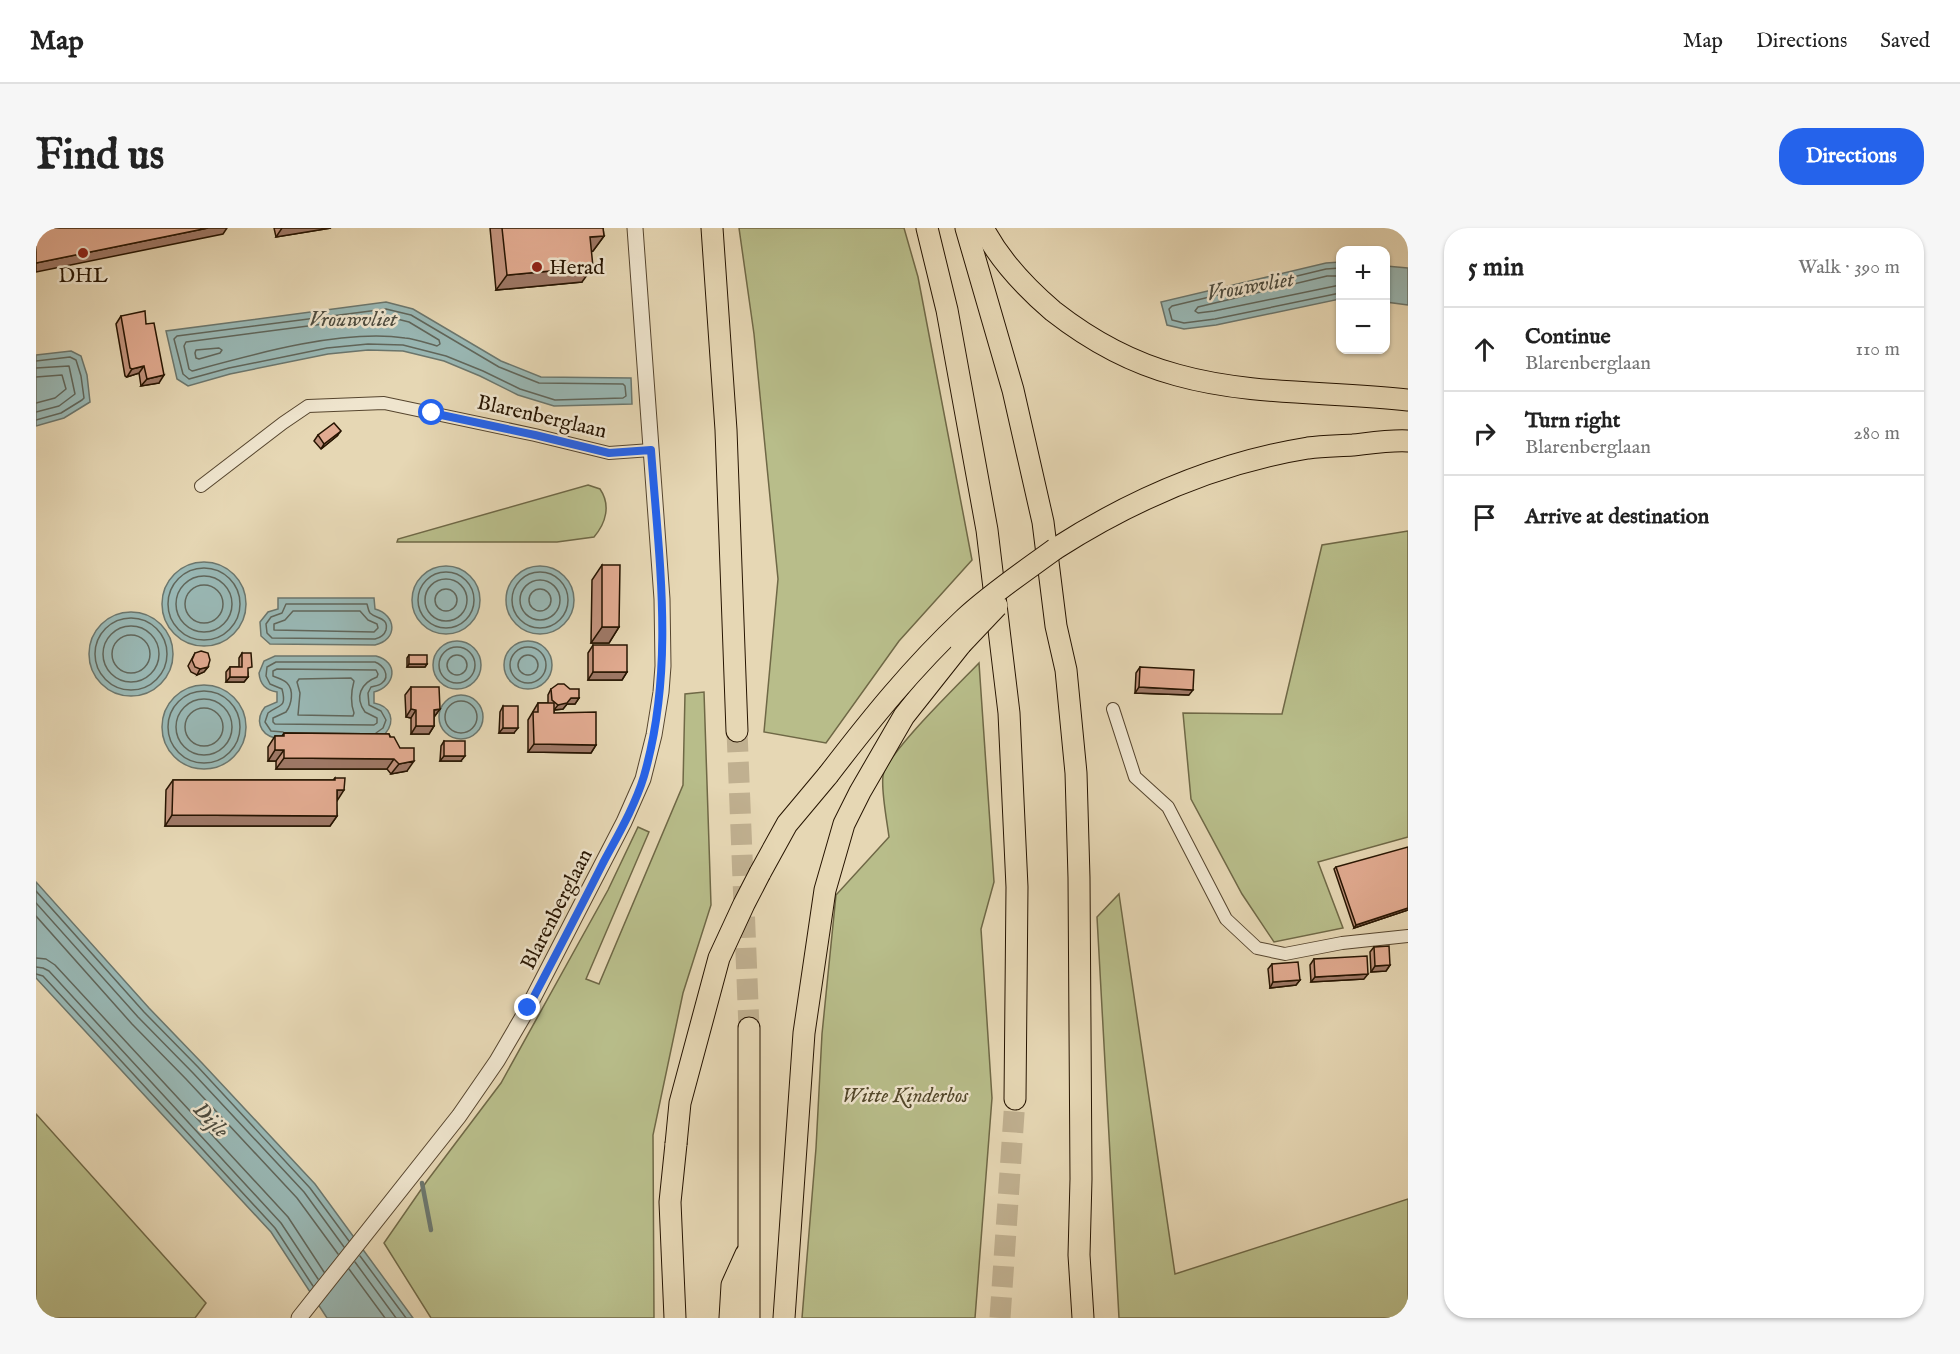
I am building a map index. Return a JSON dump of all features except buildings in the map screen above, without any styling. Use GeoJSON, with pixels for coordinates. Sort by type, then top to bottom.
{"type":"FeatureCollection","features":[{"type":"Feature","properties":{"kind":"highway"},"geometry":{"type":"LineString","coordinates":[[712,228],[726,430],[737,731]]}},
{"type":"Feature","properties":{"kind":"highway"},"geometry":{"type":"LineString","coordinates":[[927,228],[946,310],[987,530],[1009,713],[1017,887],[1015,1099]]}},
{"type":"Feature","properties":{"kind":"highway"},"geometry":{"type":"LineString","coordinates":[[966,228],[1014,390],[1043,522],[1056,626],[1066,670],[1076,773],[1078,843],[1081,1167],[1079,1255],[1083,1318]]}},
{"type":"Feature","properties":{"kind":"highway"},"geometry":{"type":"LineString","coordinates":[[983,228],[1000,256],[1018,279],[1042,301],[1092,338],[1142,363],[1178,376],[1251,388],[1408,400]]}},
{"type":"Feature","properties":{"kind":"highway"},"geometry":{"type":"LineString","coordinates":[[675,1318],[670,1202],[680,1103],[719,958],[744,904],[787,824],[828,776],[887,699],[966,617],[1055,549],[1125,508],[1172,487],[1253,460],[1309,448],[1408,441]]}},
{"type":"Feature","properties":{"kind":"highway"},"geometry":{"type":"LineString","coordinates":[[784,1318],[804,1033],[825,890],[844,824],[904,716],[961,644],[1055,549]]}},
{"type":"Feature","properties":{"kind":"highway"},"geometry":{"type":"LineString","coordinates":[[749,1028],[749,1318]]}},
{"type":"Feature","properties":{"kind":"highway"},"geometry":{"type":"LineString","coordinates":[[730,1318],[732,1285],[750,1246]]}},
{"type":"Feature","properties":{"kind":"street","name":"Blarenberglaan"},"geometry":{"type":"LineString","coordinates":[[299,1318],[459,1116],[497,1061],[528,1008],[580,908],[624,822],[643,778],[654,735],[663,666],[662,599],[635,228]]}},
{"type":"Feature","properties":{"kind":"street","name":"Blarenberglaan"},"geometry":{"type":"LineString","coordinates":[[201,486],[308,406],[384,403],[609,453],[651,450]]}},
{"type":"Feature","properties":{"kind":"street"},"geometry":{"type":"LineString","coordinates":[[1113,709],[1135,777],[1168,807],[1226,919],[1257,948],[1285,954],[1342,943],[1408,936]]}},
{"type":"Feature","properties":{"kind":"green space"},"geometry":{"type":"Polygon","coordinates":[[[739,228],[904,228],[918,277],[972,560],[899,641],[826,743],[764,732],[778,579],[754,334],[739,228]]]}},
{"type":"Feature","properties":{"kind":"green space"},"geometry":{"type":"Polygon","coordinates":[[[588,485],[600,489],[606,508],[602,526],[594,537],[557,542],[397,542],[398,539],[588,485]]]}},
{"type":"Feature","properties":{"kind":"green space"},"geometry":{"type":"Polygon","coordinates":[[[1408,531],[1408,837],[1318,862],[1343,928],[1274,942],[1242,894],[1191,799],[1183,713],[1282,714],[1322,545],[1408,531]]]}},
{"type":"Feature","properties":{"kind":"green space","name":"Witte Kinderbos"},"geometry":{"type":"Polygon","coordinates":[[[979,663],[994,882],[981,929],[992,1098],[975,1318],[802,1318],[816,1148],[822,1034],[836,895],[889,837],[883,798],[883,776],[887,766],[910,736],[979,663]]]}},
{"type":"Feature","properties":{"kind":"green space"},"geometry":{"type":"Polygon","coordinates":[[[704,692],[711,905],[683,993],[653,1135],[654,1318],[431,1318],[384,1243],[427,1181],[501,1083],[608,890],[638,827],[649,832],[586,979],[599,984],[683,785],[685,694],[704,692]]]}},
{"type":"Feature","properties":{"kind":"green space"},"geometry":{"type":"Polygon","coordinates":[[[1119,894],[1175,1274],[1408,1199],[1408,1318],[1119,1318],[1097,917],[1119,894]]]}},
{"type":"Feature","properties":{"kind":"green space"},"geometry":{"type":"Polygon","coordinates":[[[36,1114],[206,1303],[195,1318],[36,1318],[36,1114]]]}},
{"type":"Feature","properties":{"kind":"water","name":"Vrouwvliet"},"geometry":{"type":"Polygon","coordinates":[[[1336,262],[1336,300],[1216,325],[1184,329],[1167,325],[1161,302],[1336,262]]]}},
{"type":"Feature","properties":{"kind":"water"},"geometry":{"type":"Polygon","coordinates":[[[1390,266],[1408,268],[1408,305],[1390,303],[1390,266]]]}},
{"type":"Feature","properties":{"kind":"water","name":"Vrouwvliet"},"geometry":{"type":"Polygon","coordinates":[[[386,302],[413,309],[501,361],[541,377],[631,378],[632,404],[554,406],[518,395],[444,361],[403,351],[368,350],[328,354],[230,374],[188,386],[177,379],[166,331],[386,302]]]}},
{"type":"Feature","properties":{"kind":"water"},"geometry":{"type":"Polygon","coordinates":[[[71,351],[81,356],[87,375],[90,402],[64,418],[36,426],[36,355],[71,351]]]}},
{"type":"Feature","properties":{"kind":"water"},"geometry":{"type":"Polygon","coordinates":[[[204,562],[220,565],[234,574],[243,588],[246,604],[243,620],[234,634],[220,643],[204,646],[188,643],[174,634],[165,620],[162,604],[165,588],[174,574],[188,565],[204,562]]]}},
{"type":"Feature","properties":{"kind":"water"},"geometry":{"type":"Polygon","coordinates":[[[446,566],[459,568],[470,576],[478,587],[480,600],[478,613],[470,624],[459,632],[446,634],[433,632],[422,624],[414,613],[412,600],[414,587],[422,576],[433,568],[446,566]]]}},
{"type":"Feature","properties":{"kind":"water"},"geometry":{"type":"Polygon","coordinates":[[[540,566],[553,569],[564,576],[571,587],[574,600],[571,613],[564,624],[553,631],[540,634],[527,631],[516,624],[509,613],[506,600],[509,587],[516,576],[527,569],[540,566]]]}},
{"type":"Feature","properties":{"kind":"water"},"geometry":{"type":"Polygon","coordinates":[[[278,598],[374,598],[375,609],[388,616],[391,622],[391,633],[383,642],[375,645],[270,644],[261,636],[260,622],[268,612],[278,609],[278,598]]]}},
{"type":"Feature","properties":{"kind":"water"},"geometry":{"type":"Polygon","coordinates":[[[131,612],[147,615],[166,631],[173,654],[170,670],[154,689],[131,696],[115,693],[96,677],[89,654],[92,638],[108,619],[131,612]]]}},
{"type":"Feature","properties":{"kind":"water"},"geometry":{"type":"Polygon","coordinates":[[[457,641],[474,648],[481,665],[474,682],[457,689],[440,682],[433,665],[440,648],[457,641]]]}},
{"type":"Feature","properties":{"kind":"water"},"geometry":{"type":"Polygon","coordinates":[[[528,641],[545,648],[552,665],[545,682],[528,689],[511,682],[504,665],[511,648],[528,641]]]}},
{"type":"Feature","properties":{"kind":"water"},"geometry":{"type":"Polygon","coordinates":[[[275,656],[376,656],[383,659],[391,668],[392,674],[387,685],[374,692],[374,703],[384,707],[390,715],[390,724],[385,734],[275,738],[265,733],[260,726],[260,716],[265,707],[277,702],[277,692],[264,686],[259,673],[264,661],[275,656]]]}},
{"type":"Feature","properties":{"kind":"water"},"geometry":{"type":"Polygon","coordinates":[[[204,685],[227,692],[239,704],[246,727],[239,750],[227,762],[204,769],[181,762],[169,750],[162,727],[169,704],[181,692],[204,685]]]}},
{"type":"Feature","properties":{"kind":"water"},"geometry":{"type":"Polygon","coordinates":[[[461,695],[476,702],[483,717],[476,732],[461,739],[446,732],[439,717],[446,702],[461,695]]]}},
{"type":"Feature","properties":{"kind":"water","name":"Dijle"},"geometry":{"type":"Polygon","coordinates":[[[36,882],[149,1008],[315,1184],[413,1318],[327,1318],[271,1232],[36,978],[36,882]]]}},
{"type":"Feature","properties":{"kind":"waterway"},"geometry":{"type":"LineString","coordinates":[[422,1183],[431,1230]]}},
{"type":"Feature","properties":{"kind":"tunnel"},"geometry":{"type":"LineString","coordinates":[[737,731],[749,1028]]}},
{"type":"Feature","properties":{"kind":"tunnel"},"geometry":{"type":"LineString","coordinates":[[1000,1318],[1015,1099]]}},
{"type":"Feature","properties":{"kind":"place","name":"DHL"},"geometry":{"type":"Point","coordinates":[83,253]}},
{"type":"Feature","properties":{"kind":"place","name":"Herad"},"geometry":{"type":"Point","coordinates":[537,267]}},
{"type":"Feature","properties":{"kind":"route"},"geometry":{"type":"LineString","coordinates":[[432,413],[609,453],[651,450],[662,599],[663,666],[654,735],[643,778],[624,822],[528,1008]]}}]}
